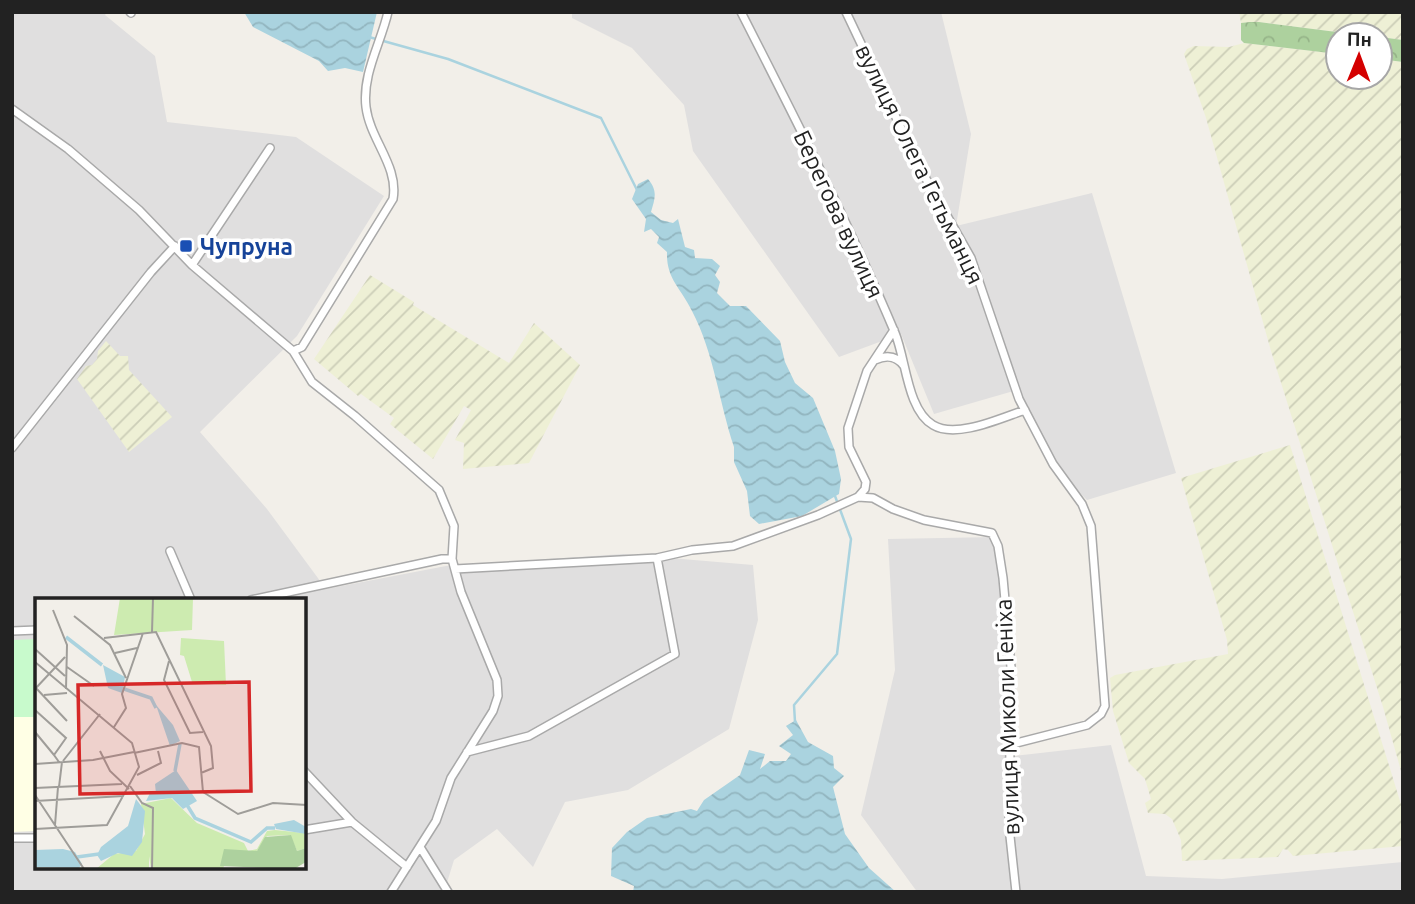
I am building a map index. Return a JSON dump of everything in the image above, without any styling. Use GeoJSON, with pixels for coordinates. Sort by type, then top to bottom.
{"type":"FeatureCollection","features":[{"type":"Feature","properties":{"kind":"street"},"geometry":{"type":"LineString","coordinates":[[293,351],[302,347],[390,207],[394,191],[393,175],[369,121],[366,100],[368,78],[388,12]]}},
{"type":"Feature","properties":{"kind":"street","name":"Берегова вулиця"},"geometry":{"type":"LineString","coordinates":[[741,12],[829,190],[894,330],[915,401],[926,419],[943,429],[960,430],[1025,410]]}},
{"type":"Feature","properties":{"kind":"street","name":"вулиця Олега Гетьманця"},"geometry":{"type":"LineString","coordinates":[[846,12],[921,170],[971,258],[1019,399],[1053,464],[1082,504],[1091,526],[1105,706],[1101,714],[1087,725],[1009,745]]}},
{"type":"Feature","properties":{"kind":"street"},"geometry":{"type":"LineString","coordinates":[[12,109],[68,149],[139,210],[192,265],[293,351],[312,382],[439,490],[453,526],[452,559],[461,592],[498,688],[493,711],[451,778],[436,821],[391,892]]}},
{"type":"Feature","properties":{"kind":"street"},"geometry":{"type":"LineString","coordinates":[[192,265],[270,148]]}},
{"type":"Feature","properties":{"kind":"street"},"geometry":{"type":"LineString","coordinates":[[12,448],[151,272],[175,246]]}},
{"type":"Feature","properties":{"kind":"street"},"geometry":{"type":"LineString","coordinates":[[455,569],[657,558],[692,550],[733,546],[818,515],[858,497],[864,492],[866,482],[849,447],[848,428],[861,385],[894,330]]}},
{"type":"Feature","properties":{"kind":"street"},"geometry":{"type":"LineString","coordinates":[[874,360],[889,356],[898,359],[904,366]]}},
{"type":"Feature","properties":{"kind":"street","name":"вулиця Миколи Геніха"},"geometry":{"type":"LineString","coordinates":[[858,497],[873,498],[892,509],[924,520],[986,531],[992,533],[997,542],[1011,667],[1009,827],[1016,892]]}},
{"type":"Feature","properties":{"kind":"street"},"geometry":{"type":"LineString","coordinates":[[170,551],[190,598]]}},
{"type":"Feature","properties":{"kind":"street"},"geometry":{"type":"LineString","coordinates":[[467,752],[529,736],[675,654],[657,558]]}},
{"type":"Feature","properties":{"kind":"street"},"geometry":{"type":"LineString","coordinates":[[260,598],[452,559]]}},
{"type":"Feature","properties":{"kind":"street"},"geometry":{"type":"LineString","coordinates":[[12,631],[35,631]]}},
{"type":"Feature","properties":{"kind":"street"},"geometry":{"type":"LineString","coordinates":[[306,773],[352,822],[407,867]]}},
{"type":"Feature","properties":{"kind":"street"},"geometry":{"type":"LineString","coordinates":[[306,830],[352,822]]}},
{"type":"Feature","properties":{"kind":"street"},"geometry":{"type":"LineString","coordinates":[[12,838],[35,838]]}},
{"type":"Feature","properties":{"kind":"street"},"geometry":{"type":"LineString","coordinates":[[420,847],[449,892]]}},
{"type":"Feature","properties":{"kind":"shaded area"},"geometry":{"type":"Polygon","coordinates":[[[12,12],[107,12],[105,15],[155,56],[167,122],[296,137],[384,196],[297,336],[200,432],[267,509],[326,589],[446,566],[623,554],[753,565],[758,620],[729,729],[628,790],[565,802],[533,867],[497,829],[454,860],[444,892],[12,892],[12,12]]]}},
{"type":"Feature","properties":{"kind":"shaded area"},"geometry":{"type":"Polygon","coordinates":[[[572,12],[941,12],[971,134],[956,226],[1092,193],[1176,473],[1087,500],[1060,473],[1017,390],[934,414],[901,334],[839,357],[693,151],[684,105],[632,48],[572,18],[572,12]]]}},
{"type":"Feature","properties":{"kind":"shaded area"},"geometry":{"type":"Polygon","coordinates":[[[1239,12],[1403,12],[1403,40],[1394,39],[1394,21],[1324,21],[1324,30],[1259,22],[1241,23],[1239,12]]]}},
{"type":"Feature","properties":{"kind":"shaded area"},"geometry":{"type":"Polygon","coordinates":[[[1244,43],[1324,52],[1324,91],[1394,91],[1394,61],[1403,62],[1403,778],[1271,351],[1206,118],[1184,54],[1194,46],[1229,47],[1244,43]]]}},
{"type":"Feature","properties":{"kind":"shaded area"},"geometry":{"type":"Polygon","coordinates":[[[370,275],[414,302],[413,305],[509,363],[534,323],[580,365],[529,463],[463,469],[464,443],[455,440],[471,410],[464,406],[433,459],[390,424],[394,418],[361,394],[358,396],[314,359],[370,275]]]}},
{"type":"Feature","properties":{"kind":"shaded area"},"geometry":{"type":"Polygon","coordinates":[[[106,341],[120,356],[128,356],[129,370],[172,417],[129,452],[77,379],[86,366],[92,365],[97,359],[98,351],[106,341]]]}},
{"type":"Feature","properties":{"kind":"shaded area"},"geometry":{"type":"Polygon","coordinates":[[[1290,445],[1403,811],[1403,846],[1293,856],[1283,849],[1278,857],[1182,861],[1181,840],[1172,819],[1165,814],[1148,813],[1145,803],[1151,799],[1145,779],[1129,763],[1113,711],[1110,678],[1228,654],[1227,640],[1181,478],[1290,445]]]}},
{"type":"Feature","properties":{"kind":"shaded area"},"geometry":{"type":"Polygon","coordinates":[[[995,537],[1006,649],[1006,757],[1111,745],[1146,876],[1222,879],[1403,862],[1403,892],[918,892],[861,815],[895,670],[888,539],[995,537]]]}},
{"type":"Feature","properties":{"kind":"shaded area"},"geometry":{"type":"Polygon","coordinates":[[[12,717],[35,717],[35,831],[12,832],[12,717]]]}},
{"type":"Feature","properties":{"kind":"green space"},"geometry":{"type":"Polygon","coordinates":[[[1259,22],[1324,30],[1324,52],[1244,43],[1241,40],[1241,23],[1259,22]]]}},
{"type":"Feature","properties":{"kind":"green space"},"geometry":{"type":"Polygon","coordinates":[[[1394,39],[1403,40],[1403,62],[1394,61],[1394,39]]]}},
{"type":"Feature","properties":{"kind":"green space"},"geometry":{"type":"Polygon","coordinates":[[[35,639],[35,717],[12,717],[12,640],[35,639]]]}},
{"type":"Feature","properties":{"kind":"water"},"geometry":{"type":"Polygon","coordinates":[[[244,12],[377,12],[363,72],[345,68],[328,71],[319,61],[253,27],[244,12]]]}},
{"type":"Feature","properties":{"kind":"water"},"geometry":{"type":"Polygon","coordinates":[[[648,179],[655,195],[651,212],[661,220],[673,223],[678,219],[685,247],[694,250],[695,258],[712,259],[720,266],[715,275],[720,282],[717,293],[730,306],[746,306],[780,341],[785,362],[795,383],[813,398],[835,451],[841,479],[839,494],[802,516],[759,524],[750,516],[747,491],[734,462],[734,447],[700,327],[672,276],[667,252],[657,243],[659,237],[651,229],[644,232],[646,219],[632,199],[638,184],[648,179]]]}},
{"type":"Feature","properties":{"kind":"water"},"geometry":{"type":"Polygon","coordinates":[[[796,720],[808,742],[833,756],[834,768],[844,776],[833,787],[845,834],[869,868],[896,892],[633,892],[634,886],[611,876],[612,848],[627,832],[647,818],[691,809],[697,811],[704,800],[740,775],[749,750],[765,754],[760,769],[770,761],[786,761],[791,754],[779,746],[793,735],[786,726],[796,720]]]}},
{"type":"Feature","properties":{"kind":"waterway"},"geometry":{"type":"LineString","coordinates":[[369,37],[448,59],[601,118],[638,192]]}},
{"type":"Feature","properties":{"kind":"waterway"},"geometry":{"type":"LineString","coordinates":[[795,722],[794,705],[837,654],[851,539],[835,496]]}},
{"type":"Feature","properties":{"kind":"place","name":"Чупруна"},"geometry":{"type":"Point","coordinates":[186,246]}}]}
